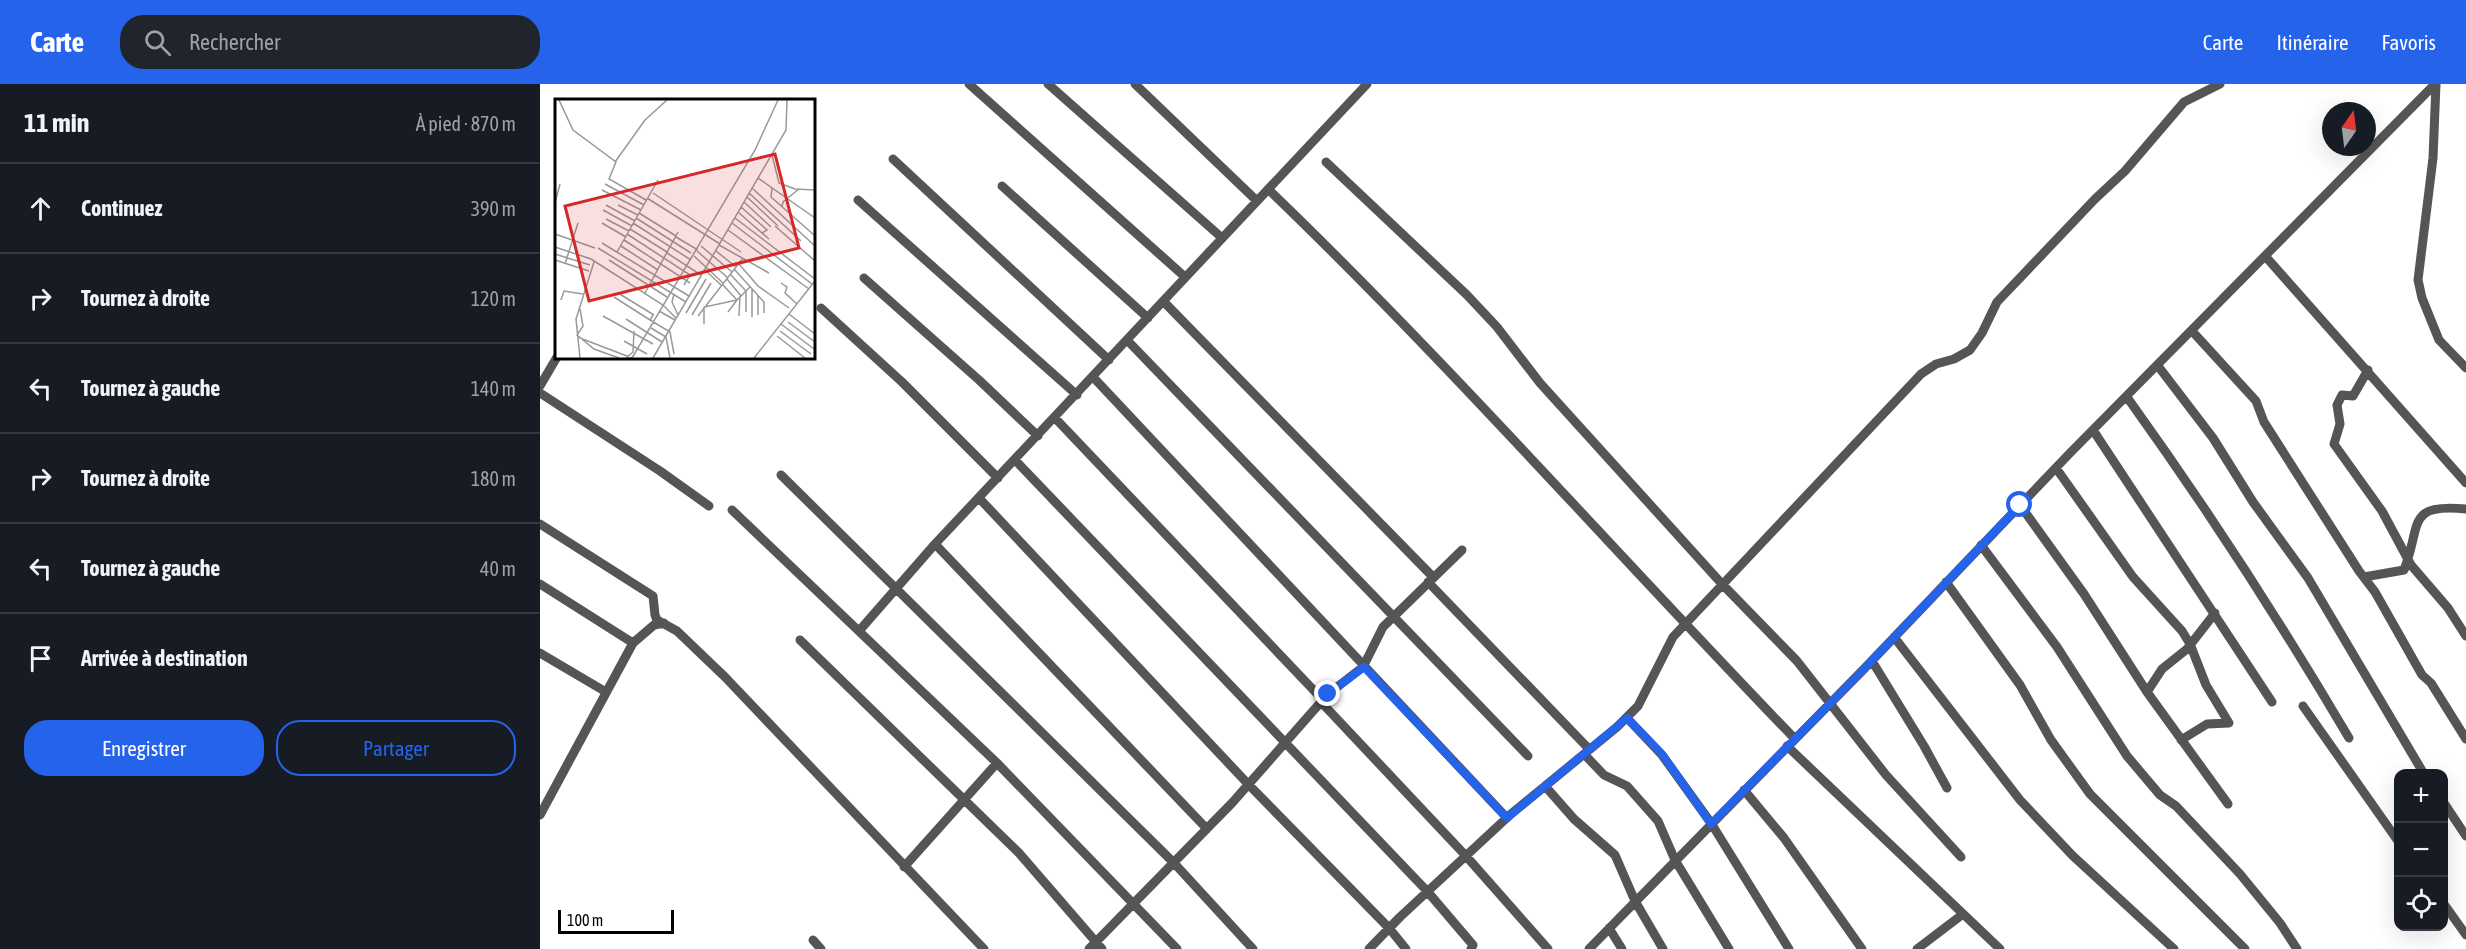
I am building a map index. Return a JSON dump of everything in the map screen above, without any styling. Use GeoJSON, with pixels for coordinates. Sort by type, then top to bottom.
{"type":"FeatureCollection","features":[{"type":"Feature","properties":{"kind":"street"},"geometry":{"type":"LineString","coordinates":[[969,84],[1185,277]]}},
{"type":"Feature","properties":{"kind":"street"},"geometry":{"type":"LineString","coordinates":[[1048,84],[1221,237]]}},
{"type":"Feature","properties":{"kind":"street"},"geometry":{"type":"LineString","coordinates":[[1135,84],[1257,201]]}},
{"type":"Feature","properties":{"kind":"street"},"geometry":{"type":"LineString","coordinates":[[859,632],[935,544],[1367,84]]}},
{"type":"Feature","properties":{"kind":"street"},"geometry":{"type":"LineString","coordinates":[[1369,949],[1427,891],[1507,818],[1627,718],[1638,706],[1673,637],[1684,624],[1921,374],[1936,364],[1954,359],[1970,350],[1982,333],[1997,302],[2095,199],[2125,171],[2184,102],[2220,84]]}},
{"type":"Feature","properties":{"kind":"street"},"geometry":{"type":"LineString","coordinates":[[1588,949],[1872,660],[2093,430],[2436,84]]}},
{"type":"Feature","properties":{"kind":"street"},"geometry":{"type":"LineString","coordinates":[[2436,84],[2433,158],[2418,280],[2422,298],[2439,340],[2466,368]]}},
{"type":"Feature","properties":{"kind":"street"},"geometry":{"type":"LineString","coordinates":[[894,159],[1109,360]]}},
{"type":"Feature","properties":{"kind":"street"},"geometry":{"type":"LineString","coordinates":[[1326,162],[1467,295],[1497,327],[1540,383],[1722,584],[1797,661],[1886,775],[1961,857]]}},
{"type":"Feature","properties":{"kind":"street"},"geometry":{"type":"LineString","coordinates":[[1002,186],[1148,318]]}},
{"type":"Feature","properties":{"kind":"street"},"geometry":{"type":"LineString","coordinates":[[1268,189],[1359,277],[1795,739]]}},
{"type":"Feature","properties":{"kind":"street"},"geometry":{"type":"LineString","coordinates":[[858,200],[1077,395]]}},
{"type":"Feature","properties":{"kind":"street"},"geometry":{"type":"LineString","coordinates":[[2265,257],[2368,370],[2466,483]]}},
{"type":"Feature","properties":{"kind":"street"},"geometry":{"type":"LineString","coordinates":[[864,278],[1038,436]]}},
{"type":"Feature","properties":{"kind":"street"},"geometry":{"type":"LineString","coordinates":[[1163,301],[1431,579],[1587,752],[1604,775],[1627,786],[1658,820],[1675,860],[1729,949]]}},
{"type":"Feature","properties":{"kind":"street"},"geometry":{"type":"LineString","coordinates":[[821,308],[902,382],[998,478]]}},
{"type":"Feature","properties":{"kind":"street"},"geometry":{"type":"LineString","coordinates":[[2192,331],[2256,401],[2264,422],[2392,620],[2422,675],[2431,683],[2466,739]]}},
{"type":"Feature","properties":{"kind":"street"},"geometry":{"type":"LineString","coordinates":[[1127,340],[1528,756]]}},
{"type":"Feature","properties":{"kind":"street"},"geometry":{"type":"LineString","coordinates":[[540,386],[556,358]]}},
{"type":"Feature","properties":{"kind":"street"},"geometry":{"type":"LineString","coordinates":[[2158,366],[2213,438],[2253,502],[2308,578],[2421,769]]}},
{"type":"Feature","properties":{"kind":"street"},"geometry":{"type":"LineString","coordinates":[[2368,370],[2353,396],[2342,395],[2337,405],[2340,424],[2334,444],[2382,511],[2408,560],[2448,608],[2466,636]]}},
{"type":"Feature","properties":{"kind":"street"},"geometry":{"type":"LineString","coordinates":[[1093,377],[1507,818]]}},
{"type":"Feature","properties":{"kind":"street"},"geometry":{"type":"LineString","coordinates":[[540,393],[660,471],[709,506]]}},
{"type":"Feature","properties":{"kind":"street"},"geometry":{"type":"LineString","coordinates":[[2127,397],[2193,488],[2288,636],[2349,738]]}},
{"type":"Feature","properties":{"kind":"street"},"geometry":{"type":"LineString","coordinates":[[1055,418],[1466,856],[1548,949]]}},
{"type":"Feature","properties":{"kind":"street"},"geometry":{"type":"LineString","coordinates":[[2093,430],[2272,702]]}},
{"type":"Feature","properties":{"kind":"street"},"geometry":{"type":"LineString","coordinates":[[1015,460],[1427,891],[1473,945],[1472,949]]}},
{"type":"Feature","properties":{"kind":"street"},"geometry":{"type":"LineString","coordinates":[[2056,468],[2133,577],[2182,632],[2190,644],[2206,685],[2229,723],[2207,724],[2181,740]]}},
{"type":"Feature","properties":{"kind":"street"},"geometry":{"type":"LineString","coordinates":[[781,475],[1174,863],[1253,949]]}},
{"type":"Feature","properties":{"kind":"street"},"geometry":{"type":"LineString","coordinates":[[979,498],[1248,784],[1389,928],[1406,949]]}},
{"type":"Feature","properties":{"kind":"street"},"geometry":{"type":"LineString","coordinates":[[2020,505],[2084,594],[2146,692],[2228,804]]}},
{"type":"Feature","properties":{"kind":"street"},"geometry":{"type":"LineString","coordinates":[[2364,578],[2404,570],[2417,523],[2425,512],[2441,507],[2466,509]]}},
{"type":"Feature","properties":{"kind":"street"},"geometry":{"type":"LineString","coordinates":[[732,510],[997,763],[1177,949]]}},
{"type":"Feature","properties":{"kind":"street"},"geometry":{"type":"LineString","coordinates":[[540,524],[652,596],[657,620],[689,641],[725,677],[984,949]]}},
{"type":"Feature","properties":{"kind":"street"},"geometry":{"type":"LineString","coordinates":[[935,544],[1207,829]]}},
{"type":"Feature","properties":{"kind":"street"},"geometry":{"type":"LineString","coordinates":[[1981,545],[2057,647],[2127,756],[2160,795],[2176,806],[2240,874],[2280,923],[2297,949]]}},
{"type":"Feature","properties":{"kind":"street"},"geometry":{"type":"LineString","coordinates":[[800,640],[1019,853],[1096,947],[1207,829],[1322,701],[1364,667],[1383,627],[1462,550]]}},
{"type":"Feature","properties":{"kind":"street"},"geometry":{"type":"LineString","coordinates":[[1946,582],[2020,685],[2051,740],[2090,795],[2245,949]]}},
{"type":"Feature","properties":{"kind":"street"},"geometry":{"type":"LineString","coordinates":[[540,584],[633,643]]}},
{"type":"Feature","properties":{"kind":"street"},"geometry":{"type":"LineString","coordinates":[[2146,692],[2162,669],[2190,644],[2214,613]]}},
{"type":"Feature","properties":{"kind":"street"},"geometry":{"type":"LineString","coordinates":[[540,815],[633,643],[654,625],[666,624]]}},
{"type":"Feature","properties":{"kind":"street"},"geometry":{"type":"LineString","coordinates":[[1894,637],[2020,800],[2073,856],[2174,949]]}},
{"type":"Feature","properties":{"kind":"street"},"geometry":{"type":"LineString","coordinates":[[540,653],[606,692]]}},
{"type":"Feature","properties":{"kind":"street"},"geometry":{"type":"LineString","coordinates":[[1872,660],[1947,788]]}},
{"type":"Feature","properties":{"kind":"street"},"geometry":{"type":"LineString","coordinates":[[2303,706],[2394,835]]}},
{"type":"Feature","properties":{"kind":"street"},"geometry":{"type":"LineString","coordinates":[[1627,718],[1662,754],[1711,824],[1790,949]]}},
{"type":"Feature","properties":{"kind":"street"},"geometry":{"type":"LineString","coordinates":[[1787,746],[2000,949]]}},
{"type":"Feature","properties":{"kind":"street"},"geometry":{"type":"LineString","coordinates":[[904,867],[997,763]]}},
{"type":"Feature","properties":{"kind":"street"},"geometry":{"type":"LineString","coordinates":[[1545,786],[1574,819],[1615,855],[1635,901],[1663,949]]}},
{"type":"Feature","properties":{"kind":"street"},"geometry":{"type":"LineString","coordinates":[[1744,790],[1784,838],[1862,949]]}},
{"type":"Feature","properties":{"kind":"street"},"geometry":{"type":"LineString","coordinates":[[2448,809],[2466,836]]}},
{"type":"Feature","properties":{"kind":"street"},"geometry":{"type":"LineString","coordinates":[[2448,910],[2466,935]]}},
{"type":"Feature","properties":{"kind":"street"},"geometry":{"type":"LineString","coordinates":[[1917,949],[1963,914]]}},
{"type":"Feature","properties":{"kind":"street"},"geometry":{"type":"LineString","coordinates":[[1609,928],[1622,949]]}},
{"type":"Feature","properties":{"kind":"street"},"geometry":{"type":"LineString","coordinates":[[813,940],[821,949]]}},
{"type":"Feature","properties":{"kind":"route"},"geometry":{"type":"LineString","coordinates":[[1328,694],[1364,667],[1507,818],[1627,718],[1662,754],[1711,824],[1862,671],[2020,505]]}}]}
